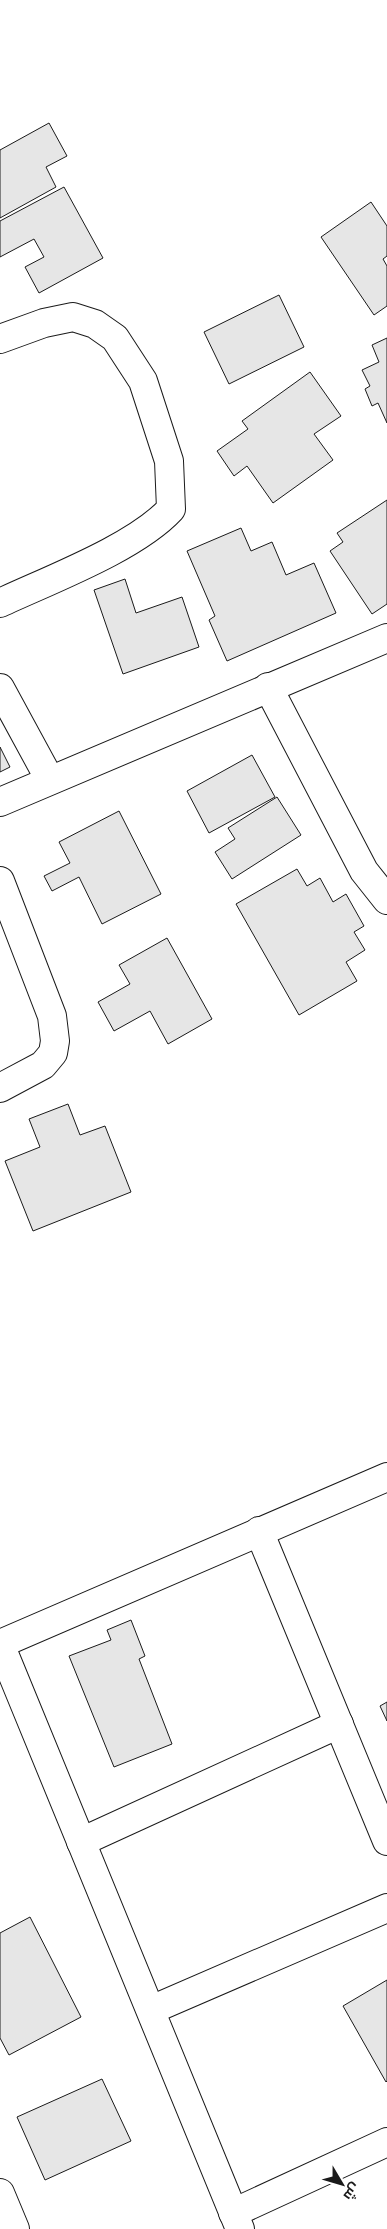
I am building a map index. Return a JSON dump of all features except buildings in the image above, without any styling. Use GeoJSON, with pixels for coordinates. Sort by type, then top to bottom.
{"type":"FeatureCollection","features":[{"type":"Feature","properties":{"kind":"street"},"geometry":{"type":"LineString","coordinates":[[0,338],[44,323],[74,317],[94,324],[115,338],[144,381],[169,461],[172,490],[171,509],[157,524],[108,552],[0,603]]}},
{"type":"Feature","properties":{"kind":"street"},"geometry":{"type":"LineString","coordinates":[[0,802],[387,638]]}},
{"type":"Feature","properties":{"kind":"street"},"geometry":{"type":"LineString","coordinates":[[268,687],[364,871],[387,900]]}},
{"type":"Feature","properties":{"kind":"street"},"geometry":{"type":"LineString","coordinates":[[0,688],[50,780]]}},
{"type":"Feature","properties":{"kind":"street"},"geometry":{"type":"LineString","coordinates":[[0,881],[52,1016],[55,1040],[53,1053],[43,1066],[0,1088]]}},
{"type":"Feature","properties":{"kind":"street"},"geometry":{"type":"LineString","coordinates":[[387,1477],[0,1644],[237,2221],[387,2142]]}},
{"type":"Feature","properties":{"kind":"street"},"geometry":{"type":"LineString","coordinates":[[259,1531],[387,1841]]}},
{"type":"Feature","properties":{"kind":"street"},"geometry":{"type":"LineString","coordinates":[[81,1842],[339,1724]]}},
{"type":"Feature","properties":{"kind":"street"},"geometry":{"type":"LineString","coordinates":[[151,2010],[387,1908]]}},
{"type":"Feature","properties":{"kind":"street"},"geometry":{"type":"LineString","coordinates":[[0,2193],[15,2229]]}}]}
